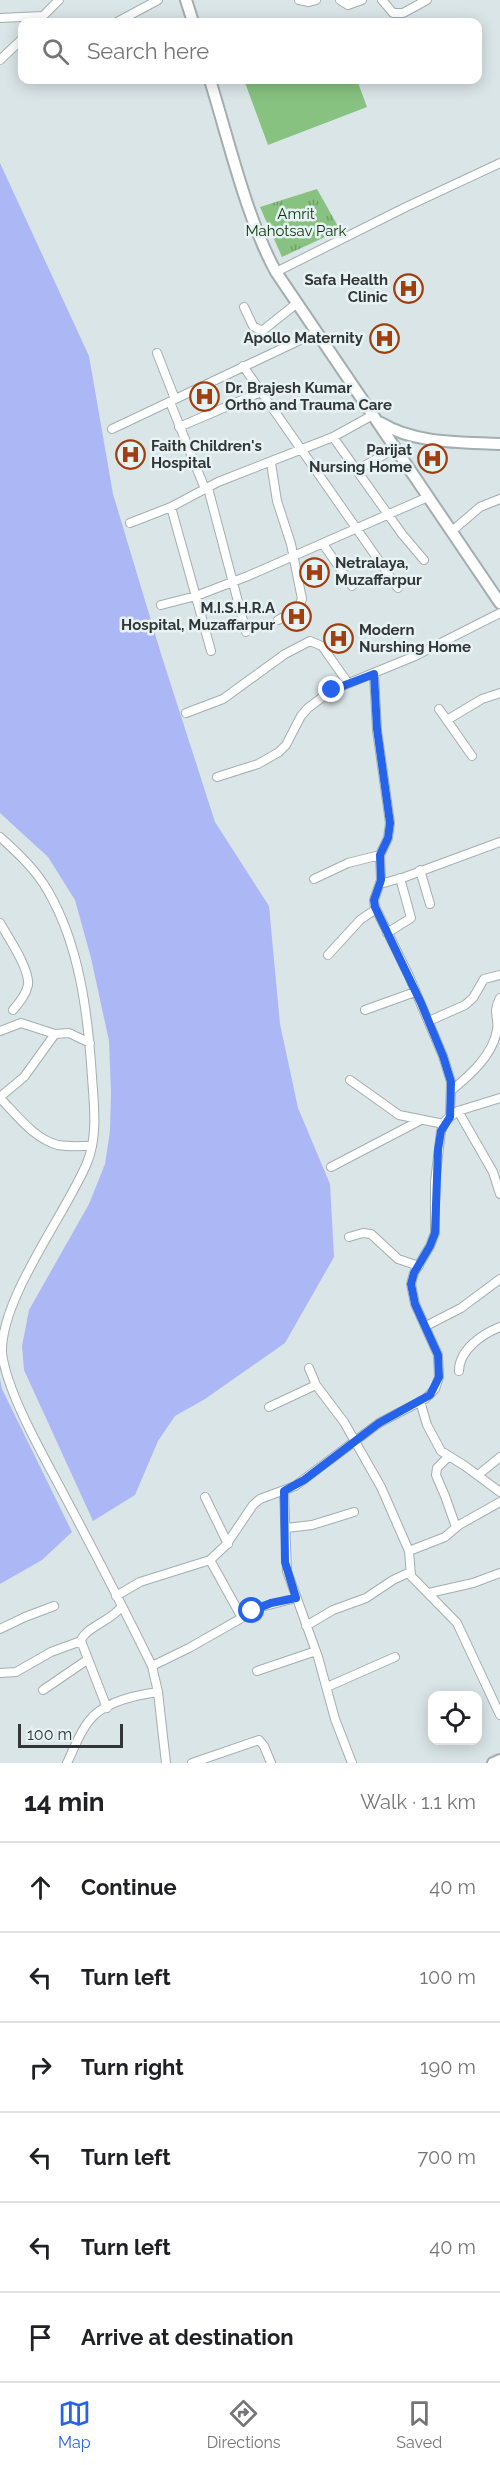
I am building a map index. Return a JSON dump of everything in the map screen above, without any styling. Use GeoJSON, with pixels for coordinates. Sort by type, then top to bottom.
{"type":"FeatureCollection","features":[{"type":"Feature","properties":{"kind":"main road"},"geometry":{"type":"LineString","coordinates":[[186,0],[192,18]]}},
{"type":"Feature","properties":{"kind":"main road"},"geometry":{"type":"LineString","coordinates":[[211,84],[249,207],[267,256],[276,273],[500,603]]}},
{"type":"Feature","properties":{"kind":"main road"},"geometry":{"type":"LineString","coordinates":[[371,416],[392,429],[415,436],[500,444]]}},
{"type":"Feature","properties":{"kind":"main road"},"geometry":{"type":"LineString","coordinates":[[493,1763],[500,1760]]}},
{"type":"Feature","properties":{"kind":"street"},"geometry":{"type":"LineString","coordinates":[[0,18],[43,16],[59,0]]}},
{"type":"Feature","properties":{"kind":"street"},"geometry":{"type":"LineString","coordinates":[[124,18],[158,0]]}},
{"type":"Feature","properties":{"kind":"street"},"geometry":{"type":"LineString","coordinates":[[299,0],[309,2],[316,0]]}},
{"type":"Feature","properties":{"kind":"street"},"geometry":{"type":"LineString","coordinates":[[340,0],[348,5],[362,0]]}},
{"type":"Feature","properties":{"kind":"street"},"geometry":{"type":"LineString","coordinates":[[382,0],[393,13],[398,14],[427,0]]}},
{"type":"Feature","properties":{"kind":"street"},"geometry":{"type":"LineString","coordinates":[[0,60],[18,43]]}},
{"type":"Feature","properties":{"kind":"street"},"geometry":{"type":"LineString","coordinates":[[276,273],[406,207],[500,163]]}},
{"type":"Feature","properties":{"kind":"street"},"geometry":{"type":"LineString","coordinates":[[244,307],[253,326],[262,331],[296,304]]}},
{"type":"Feature","properties":{"kind":"street"},"geometry":{"type":"LineString","coordinates":[[112,429],[315,333]]}},
{"type":"Feature","properties":{"kind":"street"},"geometry":{"type":"LineString","coordinates":[[157,353],[179,428],[207,488],[246,632]]}},
{"type":"Feature","properties":{"kind":"street"},"geometry":{"type":"LineString","coordinates":[[243,366],[398,588]]}},
{"type":"Feature","properties":{"kind":"street"},"geometry":{"type":"LineString","coordinates":[[179,428],[261,392]]}},
{"type":"Feature","properties":{"kind":"street"},"geometry":{"type":"LineString","coordinates":[[130,523],[171,507],[207,488],[333,437],[371,416]]}},
{"type":"Feature","properties":{"kind":"street"},"geometry":{"type":"LineString","coordinates":[[333,437],[402,534],[424,560]]}},
{"type":"Feature","properties":{"kind":"street"},"geometry":{"type":"LineString","coordinates":[[357,470],[396,448]]}},
{"type":"Feature","properties":{"kind":"street"},"geometry":{"type":"LineString","coordinates":[[271,463],[277,501],[293,556],[302,599],[297,610],[278,620]]}},
{"type":"Feature","properties":{"kind":"street"},"geometry":{"type":"LineString","coordinates":[[161,605],[196,596],[323,544],[428,497]]}},
{"type":"Feature","properties":{"kind":"street"},"geometry":{"type":"LineString","coordinates":[[452,531],[480,507],[500,499]]}},
{"type":"Feature","properties":{"kind":"street"},"geometry":{"type":"LineString","coordinates":[[171,507],[211,651]]}},
{"type":"Feature","properties":{"kind":"street"},"geometry":{"type":"LineString","coordinates":[[323,544],[352,586]]}},
{"type":"Feature","properties":{"kind":"street"},"geometry":{"type":"LineString","coordinates":[[217,777],[258,764],[279,752],[286,745],[301,716],[332,690],[425,652],[500,613]]}},
{"type":"Feature","properties":{"kind":"street"},"geometry":{"type":"LineString","coordinates":[[186,713],[223,699],[285,654],[310,641],[322,646],[348,682]]}},
{"type":"Feature","properties":{"kind":"street"},"geometry":{"type":"LineString","coordinates":[[374,674],[377,729],[390,823],[388,838],[380,855],[380,884],[374,900],[376,909],[416,992],[443,1056],[452,1090],[450,1117]]}},
{"type":"Feature","properties":{"kind":"street"},"geometry":{"type":"LineString","coordinates":[[447,720],[482,699],[500,693]]}},
{"type":"Feature","properties":{"kind":"street"},"geometry":{"type":"LineString","coordinates":[[439,709],[472,756]]}},
{"type":"Feature","properties":{"kind":"street"},"geometry":{"type":"LineString","coordinates":[[0,837],[37,875],[56,908],[79,979],[90,1043],[95,1115],[92,1146],[79,1181],[15,1293],[2,1325],[2,1353],[16,1395],[39,1449],[152,1666],[158,1692],[166,1763]]}},
{"type":"Feature","properties":{"kind":"street"},"geometry":{"type":"LineString","coordinates":[[380,884],[500,843]]}},
{"type":"Feature","properties":{"kind":"street"},"geometry":{"type":"LineString","coordinates":[[314,879],[348,862],[380,855]]}},
{"type":"Feature","properties":{"kind":"street"},"geometry":{"type":"LineString","coordinates":[[420,870],[430,904]]}},
{"type":"Feature","properties":{"kind":"street"},"geometry":{"type":"LineString","coordinates":[[387,933],[411,918],[400,878]]}},
{"type":"Feature","properties":{"kind":"street"},"geometry":{"type":"LineString","coordinates":[[328,955],[360,920],[376,909]]}},
{"type":"Feature","properties":{"kind":"street"},"geometry":{"type":"LineString","coordinates":[[0,923],[24,968],[28,982],[22,998],[13,1010]]}},
{"type":"Feature","properties":{"kind":"street"},"geometry":{"type":"LineString","coordinates":[[429,1021],[465,1005],[473,998],[483,979],[500,975]]}},
{"type":"Feature","properties":{"kind":"street"},"geometry":{"type":"LineString","coordinates":[[365,1010],[416,992]]}},
{"type":"Feature","properties":{"kind":"street"},"geometry":{"type":"LineString","coordinates":[[452,1090],[471,1073],[489,1049],[496,1032],[495,1010],[500,998]]}},
{"type":"Feature","properties":{"kind":"street"},"geometry":{"type":"LineString","coordinates":[[0,1031],[21,1023],[55,1034],[69,1033],[90,1043]]}},
{"type":"Feature","properties":{"kind":"street"},"geometry":{"type":"LineString","coordinates":[[55,1034],[24,1077],[0,1097],[27,1125],[52,1143],[65,1146],[92,1146]]}},
{"type":"Feature","properties":{"kind":"street"},"geometry":{"type":"LineString","coordinates":[[350,1080],[388,1109],[406,1118],[444,1124]]}},
{"type":"Feature","properties":{"kind":"street"},"geometry":{"type":"LineString","coordinates":[[116,1596],[140,1582],[210,1560],[228,1544],[253,1505],[260,1499],[284,1491],[304,1480],[379,1423],[430,1395],[439,1377],[438,1355],[411,1291],[412,1279],[435,1233],[435,1182],[444,1124],[458,1112],[500,1098]]}},
{"type":"Feature","properties":{"kind":"street"},"geometry":{"type":"LineString","coordinates":[[458,1112],[493,1172],[500,1194]]}},
{"type":"Feature","properties":{"kind":"street"},"geometry":{"type":"LineString","coordinates":[[331,1167],[421,1120]]}},
{"type":"Feature","properties":{"kind":"street"},"geometry":{"type":"LineString","coordinates":[[349,1237],[363,1233],[370,1234],[393,1256],[418,1266]]}},
{"type":"Feature","properties":{"kind":"street"},"geometry":{"type":"LineString","coordinates":[[426,1326],[461,1308],[500,1279]]}},
{"type":"Feature","properties":{"kind":"street"},"geometry":{"type":"LineString","coordinates":[[459,1371],[464,1353],[480,1339],[500,1327]]}},
{"type":"Feature","properties":{"kind":"street"},"geometry":{"type":"LineString","coordinates":[[309,1368],[316,1385],[344,1422],[381,1488],[409,1551],[410,1572],[414,1579],[457,1623],[500,1715]]}},
{"type":"Feature","properties":{"kind":"street"},"geometry":{"type":"LineString","coordinates":[[269,1407],[316,1385]]}},
{"type":"Feature","properties":{"kind":"street"},"geometry":{"type":"LineString","coordinates":[[420,1401],[430,1433],[441,1451],[500,1492]]}},
{"type":"Feature","properties":{"kind":"street"},"geometry":{"type":"LineString","coordinates":[[448,1457],[437,1468],[435,1475],[446,1496],[456,1527]]}},
{"type":"Feature","properties":{"kind":"street"},"geometry":{"type":"LineString","coordinates":[[478,1475],[500,1457]]}},
{"type":"Feature","properties":{"kind":"street"},"geometry":{"type":"LineString","coordinates":[[284,1491],[285,1562],[316,1651],[337,1725],[352,1763]]}},
{"type":"Feature","properties":{"kind":"street"},"geometry":{"type":"LineString","coordinates":[[205,1497],[228,1544]]}},
{"type":"Feature","properties":{"kind":"street"},"geometry":{"type":"LineString","coordinates":[[409,1551],[445,1537],[456,1527],[500,1502]]}},
{"type":"Feature","properties":{"kind":"street"},"geometry":{"type":"LineString","coordinates":[[286,1528],[312,1525],[354,1512]]}},
{"type":"Feature","properties":{"kind":"street"},"geometry":{"type":"LineString","coordinates":[[210,1560],[241,1617]]}},
{"type":"Feature","properties":{"kind":"street"},"geometry":{"type":"LineString","coordinates":[[306,1626],[333,1610],[366,1598],[410,1572]]}},
{"type":"Feature","properties":{"kind":"street"},"geometry":{"type":"LineString","coordinates":[[429,1593],[473,1583],[500,1573]]}},
{"type":"Feature","properties":{"kind":"street"},"geometry":{"type":"LineString","coordinates":[[152,1666],[195,1645],[261,1607],[296,1598]]}},
{"type":"Feature","properties":{"kind":"street"},"geometry":{"type":"LineString","coordinates":[[0,1629],[54,1606]]}},
{"type":"Feature","properties":{"kind":"street"},"geometry":{"type":"LineString","coordinates":[[0,1673],[22,1669],[51,1652],[81,1641],[85,1633],[112,1618],[122,1606]]}},
{"type":"Feature","properties":{"kind":"street"},"geometry":{"type":"LineString","coordinates":[[81,1641],[107,1708]]}},
{"type":"Feature","properties":{"kind":"street"},"geometry":{"type":"LineString","coordinates":[[257,1671],[316,1651]]}},
{"type":"Feature","properties":{"kind":"street"},"geometry":{"type":"LineString","coordinates":[[327,1687],[395,1657]]}},
{"type":"Feature","properties":{"kind":"street"},"geometry":{"type":"LineString","coordinates":[[43,1690],[87,1660]]}},
{"type":"Feature","properties":{"kind":"street"},"geometry":{"type":"LineString","coordinates":[[67,1763],[90,1720],[107,1708],[127,1699],[158,1692]]}},
{"type":"Feature","properties":{"kind":"street"},"geometry":{"type":"LineString","coordinates":[[192,1763],[259,1740],[271,1763]]}},
{"type":"Feature","properties":{"kind":"green space"},"geometry":{"type":"Polygon","coordinates":[[[245,84],[358,84],[367,107],[268,145],[245,84]]]}},
{"type":"Feature","properties":{"kind":"green space","name":"Amrit Mahotsav Park"},"geometry":{"type":"Polygon","coordinates":[[[317,189],[340,230],[282,257],[260,207],[317,189]]]}},
{"type":"Feature","properties":{"kind":"water"},"geometry":{"type":"Polygon","coordinates":[[[0,163],[89,356],[113,494],[215,822],[269,906],[280,1024],[298,1108],[330,1184],[334,1257],[285,1343],[205,1399],[175,1416],[158,1441],[135,1495],[93,1521],[24,1370],[22,1346],[29,1310],[89,1204],[105,1164],[110,1131],[111,1092],[109,1041],[91,958],[75,900],[48,857],[0,813],[0,163]]]}},
{"type":"Feature","properties":{"kind":"water"},"geometry":{"type":"Polygon","coordinates":[[[0,1379],[2,1389],[72,1532],[42,1560],[0,1584],[0,1379]]]}},
{"type":"Feature","properties":{"kind":"place","name":"Safa Health Clinic"},"geometry":{"type":"Point","coordinates":[409,289]}},
{"type":"Feature","properties":{"kind":"place","name":"Apollo Maternity"},"geometry":{"type":"Point","coordinates":[384,338]}},
{"type":"Feature","properties":{"kind":"place","name":"Dr. Brajesh Kumar Ortho and Trauma Care"},"geometry":{"type":"Point","coordinates":[204,397]}},
{"type":"Feature","properties":{"kind":"place","name":"Faith Children's Hospital"},"geometry":{"type":"Point","coordinates":[130,455]}},
{"type":"Feature","properties":{"kind":"place","name":"Parijat Nursing Home"},"geometry":{"type":"Point","coordinates":[433,459]}},
{"type":"Feature","properties":{"kind":"place","name":"Netralaya, Muzaffarpur"},"geometry":{"type":"Point","coordinates":[314,572]}},
{"type":"Feature","properties":{"kind":"place","name":"M.I.S.H.R.A Hospital, Muzaffarpur"},"geometry":{"type":"Point","coordinates":[296,617]}},
{"type":"Feature","properties":{"kind":"place","name":"Modern Nurshing Home"},"geometry":{"type":"Point","coordinates":[338,639]}},
{"type":"Feature","properties":{"kind":"route"},"geometry":{"type":"LineString","coordinates":[[252,1611],[271,1603],[296,1598],[285,1562],[284,1491],[296,1486],[379,1423],[425,1399],[435,1389],[439,1377],[438,1355],[415,1304],[411,1284],[414,1273],[435,1233],[435,1182],[438,1150],[441,1131],[450,1117],[451,1082],[421,1003],[375,907],[374,900],[381,880],[380,855],[390,834],[390,823],[387,784],[377,729],[374,674],[332,690]]}}]}
